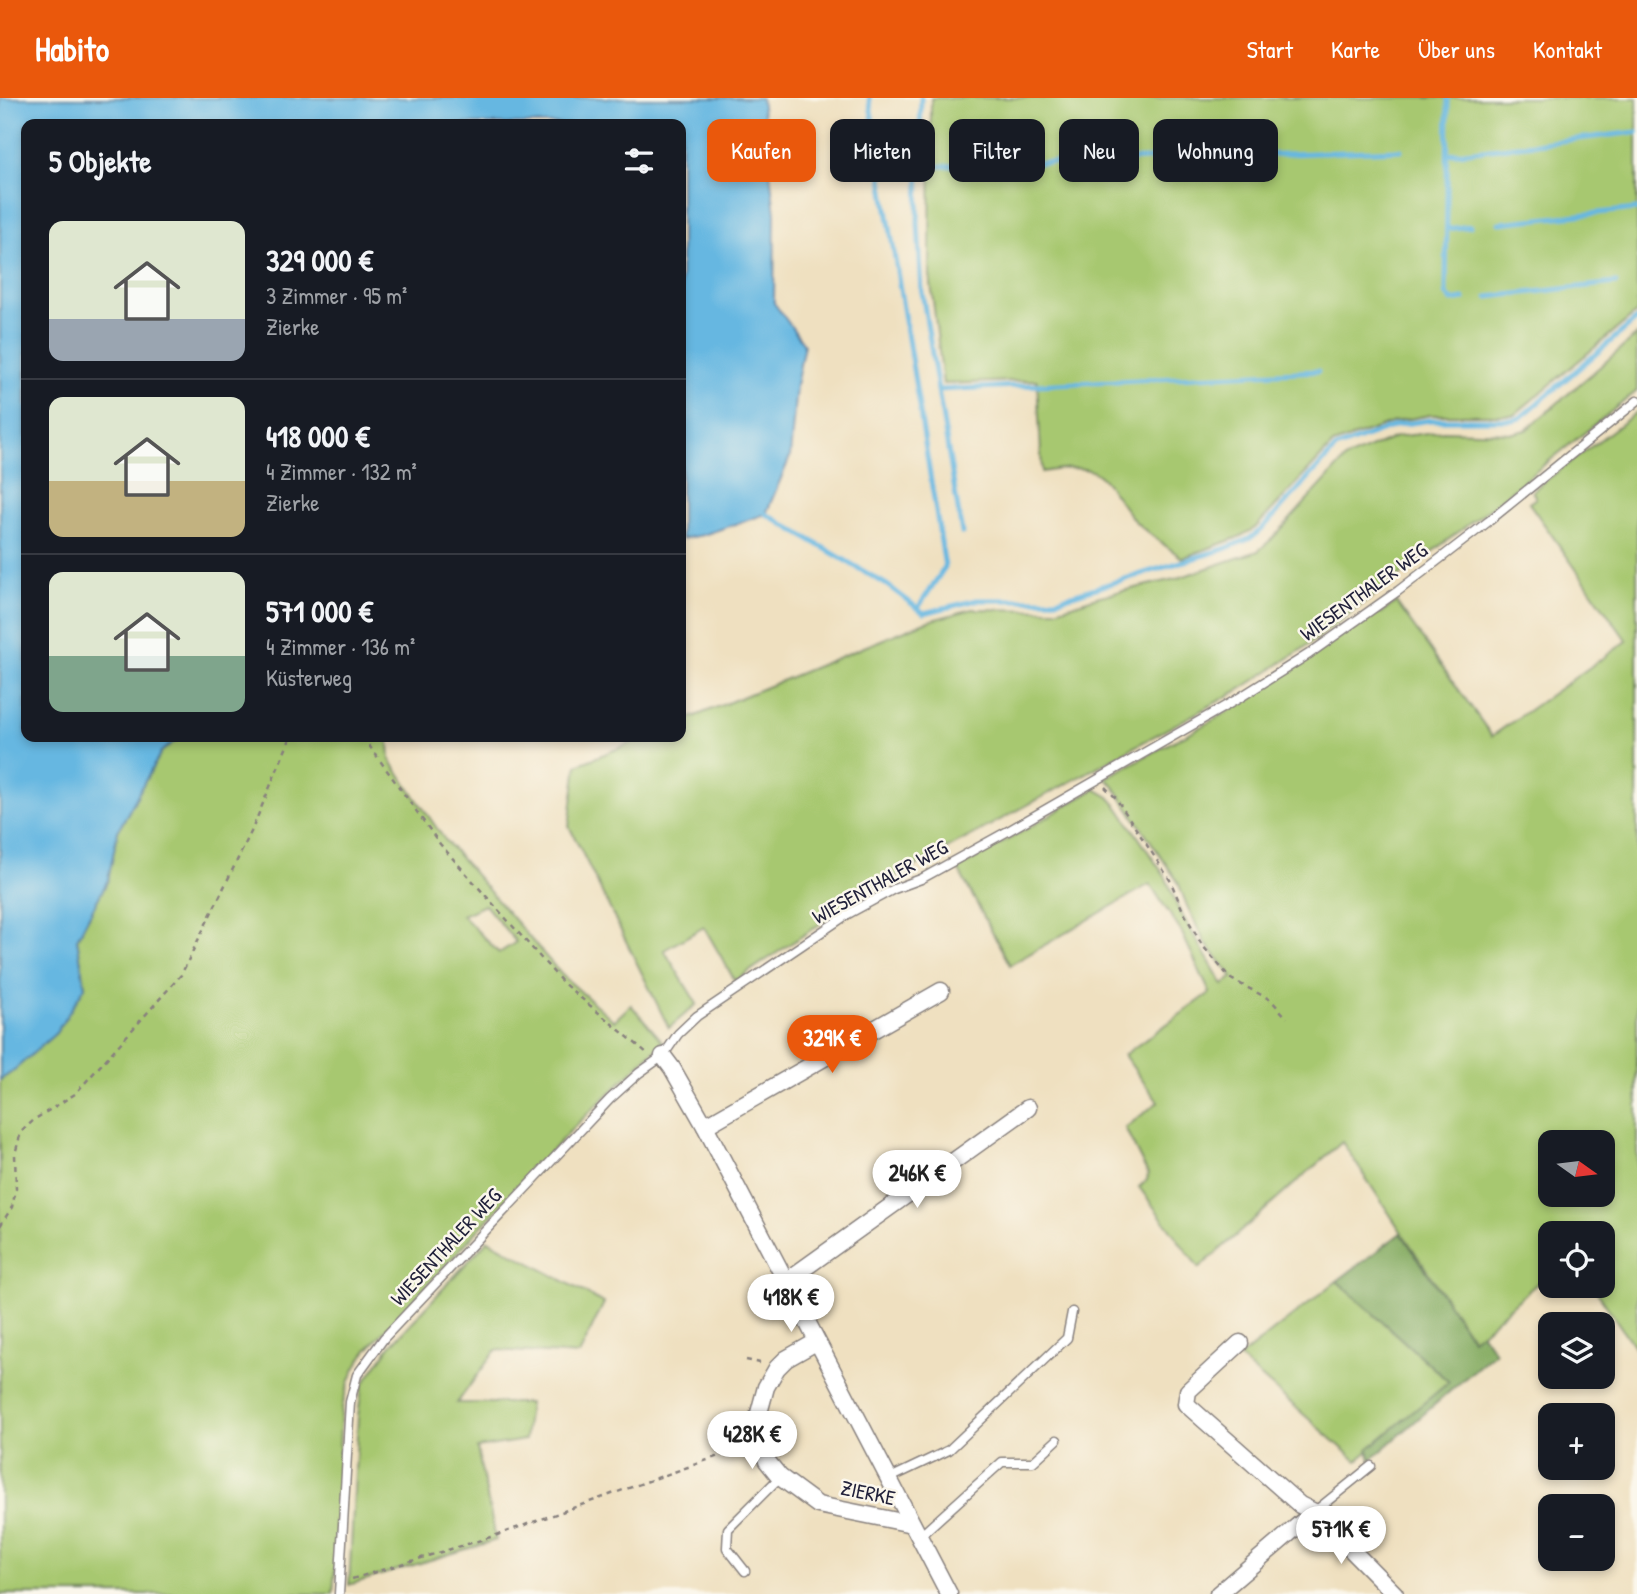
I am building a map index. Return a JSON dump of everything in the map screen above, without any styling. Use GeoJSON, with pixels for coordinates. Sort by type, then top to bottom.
{"type":"FeatureCollection","features":[{"type":"Feature","properties":{"kind":"street"},"geometry":{"type":"LineString","coordinates":[[705,1126],[941,991]]}},
{"type":"Feature","properties":{"kind":"street","name":"ZIERKE"},"geometry":{"type":"LineString","coordinates":[[663,1055],[705,1126],[949,1594]]}},
{"type":"Feature","properties":{"kind":"street"},"geometry":{"type":"LineString","coordinates":[[785,1282],[1028,1108]]}},
{"type":"Feature","properties":{"kind":"street","name":"ZIERKE"},"geometry":{"type":"LineString","coordinates":[[816,1342],[786,1359],[766,1387],[759,1413],[760,1441],[767,1461],[780,1477],[818,1504],[915,1530]]}},
{"type":"Feature","properties":{"kind":"street"},"geometry":{"type":"LineString","coordinates":[[1240,1343],[1188,1391],[1185,1404],[1300,1505],[1314,1512],[1395,1594]]}},
{"type":"Feature","properties":{"kind":"street"},"geometry":{"type":"LineString","coordinates":[[1217,1594],[1314,1512]]}},
{"type":"Feature","properties":{"kind":"lane","name":"WIESENTHALER WEG"},"geometry":{"type":"LineString","coordinates":[[339,1594],[350,1402],[357,1376],[384,1338],[574,1137],[639,1073],[663,1055],[678,1034],[698,1016],[848,914],[894,889],[921,879],[1099,779],[1236,700],[1309,654],[1398,591],[1637,401]]}},
{"type":"Feature","properties":{"kind":"lane"},"geometry":{"type":"LineString","coordinates":[[888,1479],[948,1450],[1067,1338],[1072,1312]]}},
{"type":"Feature","properties":{"kind":"lane"},"geometry":{"type":"LineString","coordinates":[[915,1530],[1002,1462],[1033,1462],[1057,1440]]}},
{"type":"Feature","properties":{"kind":"lane"},"geometry":{"type":"LineString","coordinates":[[1314,1512],[1371,1466]]}},
{"type":"Feature","properties":{"kind":"lane"},"geometry":{"type":"LineString","coordinates":[[745,1571],[727,1548],[728,1529],[780,1477]]}},
{"type":"Feature","properties":{"kind":"path"},"geometry":{"type":"LineString","coordinates":[[0,1226],[12,1207],[16,1189],[15,1154],[21,1132],[35,1119],[75,1094],[181,975],[251,832],[289,742]]}},
{"type":"Feature","properties":{"kind":"path"},"geometry":{"type":"LineString","coordinates":[[367,742],[440,844],[563,983],[641,1047]]}},
{"type":"Feature","properties":{"kind":"path"},"geometry":{"type":"LineString","coordinates":[[1099,779],[1115,797],[1170,880],[1202,945],[1227,975],[1271,1000],[1287,1018]]}},
{"type":"Feature","properties":{"kind":"path"},"geometry":{"type":"LineString","coordinates":[[339,1583],[494,1536],[760,1441]]}},
{"type":"Feature","properties":{"kind":"green space"},"geometry":{"type":"Polygon","coordinates":[[[931,98],[1637,98],[1637,312],[1514,415],[1430,415],[1394,422],[1333,444],[1255,528],[1239,537],[1182,558],[1134,520],[1099,475],[1078,468],[1042,472],[1037,380],[943,384],[930,275],[931,182],[935,182],[935,119],[931,119],[931,98]]]}},
{"type":"Feature","properties":{"kind":"green space"},"geometry":{"type":"Polygon","coordinates":[[[1637,335],[1637,391],[1481,515],[1304,648],[1241,689],[869,891],[735,981],[704,927],[664,950],[697,1004],[669,1028],[569,826],[577,765],[634,742],[686,742],[686,720],[925,622],[972,609],[1056,610],[1100,596],[1175,579],[1258,551],[1346,458],[1396,437],[1443,431],[1514,433],[1526,430],[1637,335]]]}},
{"type":"Feature","properties":{"kind":"green space"},"geometry":{"type":"Polygon","coordinates":[[[1637,412],[1637,1351],[1615,1318],[1615,1312],[1611,1312],[1601,1298],[1615,1298],[1615,1221],[1538,1221],[1538,1283],[1473,1340],[1342,1142],[1199,1268],[1139,1187],[1147,1180],[1148,1174],[1125,1128],[1158,1102],[1124,1055],[1210,993],[1182,933],[1150,884],[1010,965],[958,869],[1095,789],[1109,797],[1118,807],[1166,878],[1178,908],[1223,985],[1233,977],[1205,943],[1178,882],[1112,784],[1105,778],[1219,717],[1274,682],[1376,609],[1377,613],[1382,613],[1396,602],[1492,736],[1627,641],[1529,503],[1536,498],[1532,491],[1637,412]]]}},
{"type":"Feature","properties":{"kind":"green space"},"geometry":{"type":"Polygon","coordinates":[[[174,742],[389,742],[390,760],[445,840],[561,974],[614,1021],[631,1005],[663,1042],[569,1132],[367,1350],[355,1369],[347,1388],[340,1428],[339,1513],[333,1594],[0,1594],[0,1080],[12,1072],[85,987],[77,939],[108,880],[118,831],[161,752],[174,742]],[[485,905],[462,915],[499,953],[516,942],[485,905]]]}},
{"type":"Feature","properties":{"kind":"green space"},"geometry":{"type":"Polygon","coordinates":[[[1401,1233],[1472,1339],[1481,1332],[1495,1352],[1371,1460],[1368,1449],[1449,1382],[1337,1281],[1401,1233]]]}},
{"type":"Feature","properties":{"kind":"green space"},"geometry":{"type":"Polygon","coordinates":[[[488,1240],[604,1303],[579,1355],[496,1350],[457,1403],[529,1403],[525,1440],[477,1448],[496,1540],[349,1585],[362,1386],[391,1345],[488,1240]]]}},
{"type":"Feature","properties":{"kind":"green space"},"geometry":{"type":"Polygon","coordinates":[[[1337,1281],[1449,1382],[1357,1461],[1239,1358],[1337,1281]]]}},
{"type":"Feature","properties":{"kind":"water"},"geometry":{"type":"Polygon","coordinates":[[[0,98],[761,98],[764,119],[707,119],[707,182],[771,182],[775,213],[774,303],[804,344],[796,386],[790,457],[766,514],[686,538],[686,119],[21,119],[21,742],[174,742],[161,752],[118,831],[108,880],[77,939],[85,987],[56,1033],[0,1080],[0,98]]]}},
{"type":"Feature","properties":{"kind":"waterway"},"geometry":{"type":"LineString","coordinates":[[869,98],[945,567],[918,608]]}},
{"type":"Feature","properties":{"kind":"waterway"},"geometry":{"type":"LineString","coordinates":[[921,98],[919,167],[1401,150]]}},
{"type":"Feature","properties":{"kind":"waterway"},"geometry":{"type":"LineString","coordinates":[[1448,98],[1446,294],[1452,301],[1464,299]]}},
{"type":"Feature","properties":{"kind":"waterway"},"geometry":{"type":"LineString","coordinates":[[1448,154],[1637,132]]}},
{"type":"Feature","properties":{"kind":"waterway"},"geometry":{"type":"LineString","coordinates":[[919,182],[922,292],[938,390],[1318,371]]}},
{"type":"Feature","properties":{"kind":"waterway"},"geometry":{"type":"LineString","coordinates":[[1499,223],[1637,209]]}},
{"type":"Feature","properties":{"kind":"waterway"},"geometry":{"type":"LineString","coordinates":[[1447,229],[1470,226]]}},
{"type":"Feature","properties":{"kind":"waterway"},"geometry":{"type":"LineString","coordinates":[[1488,297],[1616,283]]}},
{"type":"Feature","properties":{"kind":"waterway"},"geometry":{"type":"LineString","coordinates":[[766,514],[887,585],[924,613],[977,600],[1056,600],[1249,539],[1261,530],[1336,448],[1397,425],[1431,420],[1520,418],[1637,319]]}},
{"type":"Feature","properties":{"kind":"waterway"},"geometry":{"type":"LineString","coordinates":[[938,390],[962,533]]}}]}
